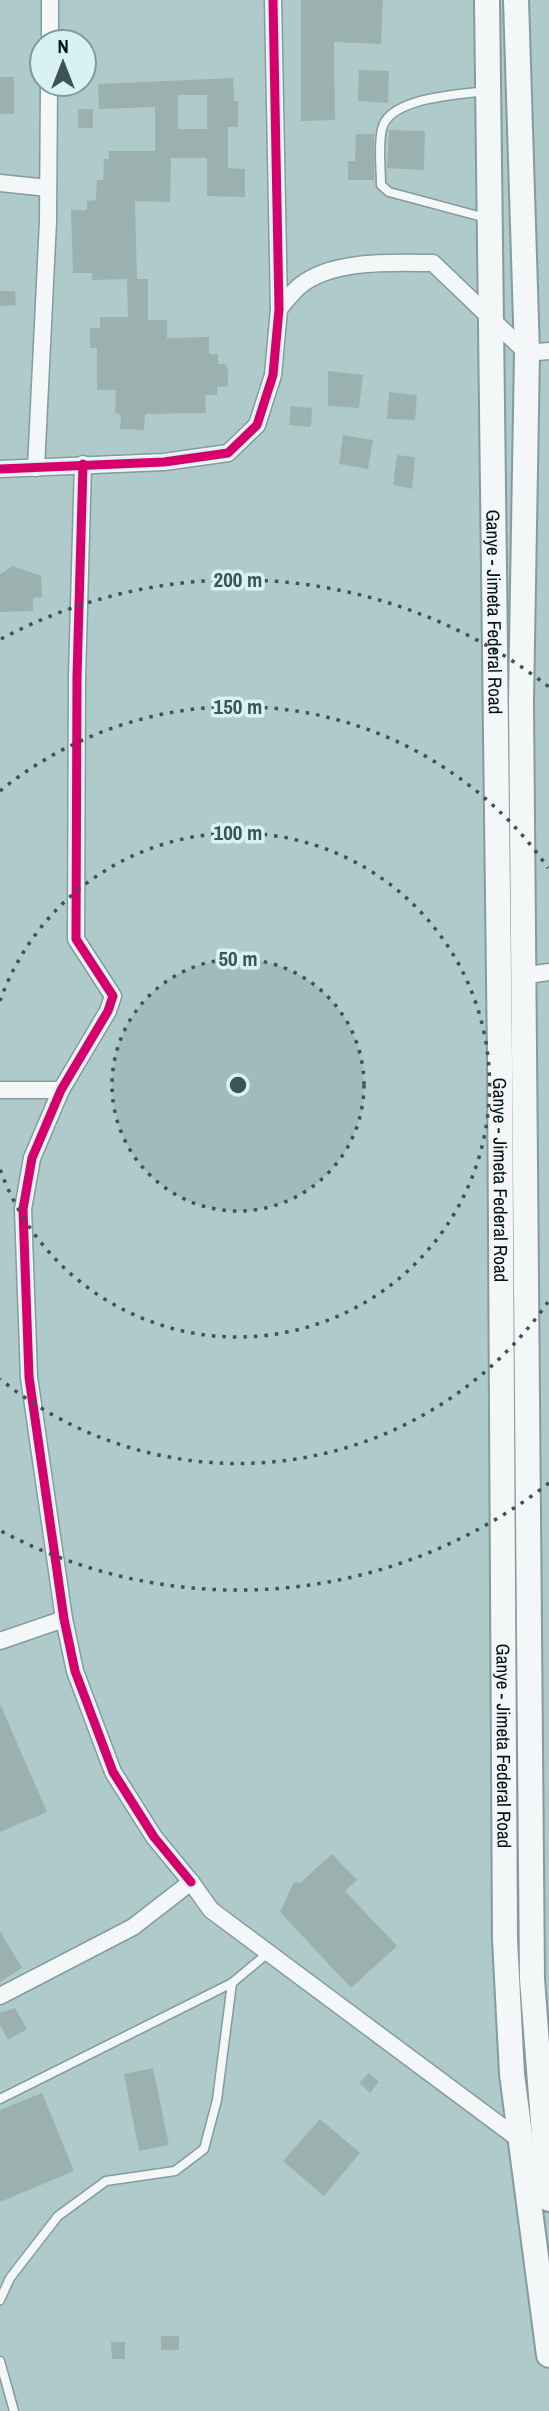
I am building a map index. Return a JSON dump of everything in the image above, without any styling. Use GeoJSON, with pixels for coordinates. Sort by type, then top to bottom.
{"type":"FeatureCollection","features":[{"type":"Feature","properties":{"kind":"main road","name":"Ganye - Jimeta Federal Road"},"geometry":{"type":"LineString","coordinates":[[487,0],[493,323],[505,1939],[512,2074],[549,2356]]}},
{"type":"Feature","properties":{"kind":"main road","name":"Ganye - Jimeta Federal Road"},"geometry":{"type":"LineString","coordinates":[[516,0],[538,352],[521,701],[522,976],[532,1979],[542,2034],[549,2199]]}},
{"type":"Feature","properties":{"kind":"street"},"geometry":{"type":"LineString","coordinates":[[50,0],[50,28]]}},
{"type":"Feature","properties":{"kind":"street"},"geometry":{"type":"LineString","coordinates":[[0,469],[164,462],[228,453],[257,425],[273,375],[279,309],[273,0]]}},
{"type":"Feature","properties":{"kind":"street"},"geometry":{"type":"LineString","coordinates":[[36,468],[50,98]]}},
{"type":"Feature","properties":{"kind":"street"},"geometry":{"type":"LineString","coordinates":[[0,183],[48,188]]}},
{"type":"Feature","properties":{"kind":"street"},"geometry":{"type":"LineString","coordinates":[[279,309],[302,284],[336,269],[375,263],[433,263],[493,323],[538,352]]}},
{"type":"Feature","properties":{"kind":"street"},"geometry":{"type":"LineString","coordinates":[[83,464],[77,677],[76,939],[113,996],[108,1010],[61,1090],[32,1158],[23,1209],[29,1377],[64,1619],[75,1671],[113,1772],[154,1837],[211,1910],[520,2140]]}},
{"type":"Feature","properties":{"kind":"street"},"geometry":{"type":"LineString","coordinates":[[522,976],[549,972]]}},
{"type":"Feature","properties":{"kind":"street"},"geometry":{"type":"LineString","coordinates":[[0,1090],[61,1090]]}},
{"type":"Feature","properties":{"kind":"street"},"geometry":{"type":"LineString","coordinates":[[0,1641],[64,1619]]}},
{"type":"Feature","properties":{"kind":"street"},"geometry":{"type":"LineString","coordinates":[[0,1996],[133,1927],[191,1882]]}},
{"type":"Feature","properties":{"kind":"lane"},"geometry":{"type":"LineString","coordinates":[[489,91],[417,101],[391,114],[382,128],[381,185],[389,192],[491,219]]}},
{"type":"Feature","properties":{"kind":"lane"},"geometry":{"type":"LineString","coordinates":[[0,2099],[232,1983],[269,1953]]}},
{"type":"Feature","properties":{"kind":"lane"},"geometry":{"type":"LineString","coordinates":[[0,2300],[10,2278],[58,2216],[106,2181],[175,2171],[204,2149],[217,2100],[232,1983]]}},
{"type":"Feature","properties":{"kind":"lane"},"geometry":{"type":"LineString","coordinates":[[0,2361],[14,2411]]}},
{"type":"Feature","properties":{"kind":"building"},"geometry":{"type":"Polygon","coordinates":[[[301,0],[383,0],[381,44],[334,42],[335,120],[301,121],[301,0]]]}},
{"type":"Feature","properties":{"kind":"building"},"geometry":{"type":"Polygon","coordinates":[[[359,70],[389,71],[388,103],[358,101],[359,70]]]}},
{"type":"Feature","properties":{"kind":"building"},"geometry":{"type":"Polygon","coordinates":[[[0,77],[14,77],[14,114],[0,114],[0,77]]]}},
{"type":"Feature","properties":{"kind":"building"},"geometry":{"type":"Polygon","coordinates":[[[233,78],[234,101],[238,101],[238,127],[228,127],[228,168],[245,169],[245,197],[207,196],[207,158],[171,158],[170,202],[135,201],[137,279],[148,279],[148,320],[167,320],[167,338],[209,337],[209,354],[218,354],[218,364],[225,364],[228,369],[228,386],[217,387],[217,395],[205,395],[206,413],[145,414],[144,430],[120,429],[121,415],[115,413],[116,390],[97,390],[97,348],[90,348],[90,328],[100,328],[100,317],[128,317],[127,279],[92,280],[92,273],[73,273],[71,210],[87,210],[87,201],[96,200],[97,180],[103,180],[104,159],[109,159],[109,151],[155,151],[155,107],[99,109],[98,84],[233,78]],[[178,95],[178,129],[207,129],[207,95],[178,95]]]}},
{"type":"Feature","properties":{"kind":"building"},"geometry":{"type":"Polygon","coordinates":[[[78,109],[93,109],[93,128],[78,128],[78,109]]]}},
{"type":"Feature","properties":{"kind":"building"},"geometry":{"type":"Polygon","coordinates":[[[389,130],[425,131],[424,170],[387,168],[389,130]]]}},
{"type":"Feature","properties":{"kind":"building"},"geometry":{"type":"Polygon","coordinates":[[[356,134],[374,134],[374,180],[348,180],[348,161],[355,161],[356,134]]]}},
{"type":"Feature","properties":{"kind":"building"},"geometry":{"type":"Polygon","coordinates":[[[0,291],[15,291],[16,305],[0,306],[0,291]]]}},
{"type":"Feature","properties":{"kind":"building"},"geometry":{"type":"Polygon","coordinates":[[[328,371],[363,375],[359,408],[328,406],[328,371]]]}},
{"type":"Feature","properties":{"kind":"building"},"geometry":{"type":"Polygon","coordinates":[[[389,392],[417,395],[415,420],[387,419],[389,392]]]}},
{"type":"Feature","properties":{"kind":"building"},"geometry":{"type":"Polygon","coordinates":[[[291,406],[312,408],[311,427],[289,425],[291,406]]]}},
{"type":"Feature","properties":{"kind":"building"},"geometry":{"type":"Polygon","coordinates":[[[343,435],[373,440],[368,469],[339,464],[343,435]]]}},
{"type":"Feature","properties":{"kind":"building"},"geometry":{"type":"Polygon","coordinates":[[[397,455],[415,457],[412,489],[393,485],[397,455]]]}},
{"type":"Feature","properties":{"kind":"building"},"geometry":{"type":"Polygon","coordinates":[[[13,566],[41,576],[42,597],[33,598],[33,611],[0,612],[0,574],[13,566]]]}},
{"type":"Feature","properties":{"kind":"building"},"geometry":{"type":"Polygon","coordinates":[[[0,1704],[47,1812],[0,1832],[0,1704]]]}},
{"type":"Feature","properties":{"kind":"building"},"geometry":{"type":"Polygon","coordinates":[[[332,1854],[357,1880],[345,1891],[397,1946],[351,1988],[280,1912],[294,1882],[300,1883],[332,1854]]]}},
{"type":"Feature","properties":{"kind":"building"},"geometry":{"type":"Polygon","coordinates":[[[0,1931],[22,1968],[0,1982],[0,1931]]]}},
{"type":"Feature","properties":{"kind":"building"},"geometry":{"type":"Polygon","coordinates":[[[15,2008],[27,2029],[8,2040],[0,2025],[0,2013],[15,2008]]]}},
{"type":"Feature","properties":{"kind":"building"},"geometry":{"type":"Polygon","coordinates":[[[153,2068],[169,2145],[139,2151],[124,2074],[153,2068]]]}},
{"type":"Feature","properties":{"kind":"building"},"geometry":{"type":"Polygon","coordinates":[[[369,2073],[379,2082],[370,2093],[359,2083],[369,2073]]]}},
{"type":"Feature","properties":{"kind":"building"},"geometry":{"type":"Polygon","coordinates":[[[42,2093],[74,2171],[0,2202],[0,2110],[42,2093]]]}},
{"type":"Feature","properties":{"kind":"building"},"geometry":{"type":"Polygon","coordinates":[[[320,2119],[360,2153],[324,2196],[283,2161],[320,2119]]]}},
{"type":"Feature","properties":{"kind":"building"},"geometry":{"type":"Polygon","coordinates":[[[161,2336],[179,2336],[179,2350],[161,2350],[161,2336]]]}},
{"type":"Feature","properties":{"kind":"building"},"geometry":{"type":"Polygon","coordinates":[[[111,2342],[125,2342],[125,2359],[112,2359],[111,2342]]]}},
{"type":"Feature","properties":{"kind":"cycle path"},"geometry":{"type":"LineString","coordinates":[[0,469],[164,462],[228,453],[257,425],[273,375],[279,309],[273,0]]}},
{"type":"Feature","properties":{"kind":"cycle path"},"geometry":{"type":"LineString","coordinates":[[83,464],[77,677],[76,939],[113,996],[108,1011],[61,1090],[32,1158],[23,1209],[29,1377],[64,1619],[75,1671],[113,1772],[154,1837],[191,1882]]}}]}
